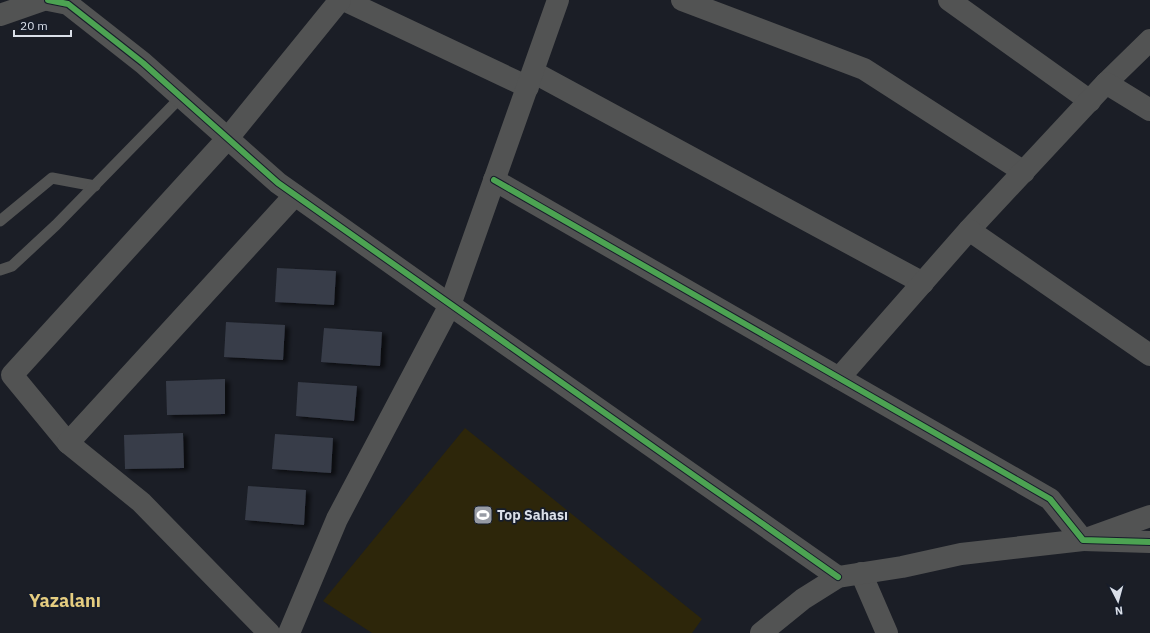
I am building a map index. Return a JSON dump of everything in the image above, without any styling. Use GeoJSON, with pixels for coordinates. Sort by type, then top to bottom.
{"type":"FeatureCollection","features":[{"type":"Feature","properties":{"kind":"street"},"geometry":{"type":"LineString","coordinates":[[0,15],[49,0],[68,4],[143,63],[278,183],[838,577]]}},
{"type":"Feature","properties":{"kind":"street"},"geometry":{"type":"LineString","coordinates":[[269,633],[141,502],[68,443],[12,375],[228,138],[340,0]]}},
{"type":"Feature","properties":{"kind":"street"},"geometry":{"type":"LineString","coordinates":[[344,0],[530,79],[923,283]]}},
{"type":"Feature","properties":{"kind":"street"},"geometry":{"type":"LineString","coordinates":[[289,633],[338,519],[450,305],[558,0]]}},
{"type":"Feature","properties":{"kind":"street"},"geometry":{"type":"LineString","coordinates":[[682,0],[864,69],[1024,172]]}},
{"type":"Feature","properties":{"kind":"street"},"geometry":{"type":"LineString","coordinates":[[949,0],[1090,101]]}},
{"type":"Feature","properties":{"kind":"street"},"geometry":{"type":"LineString","coordinates":[[839,378],[969,230],[1106,84],[1150,40]]}},
{"type":"Feature","properties":{"kind":"street"},"geometry":{"type":"LineString","coordinates":[[1106,84],[1150,110]]}},
{"type":"Feature","properties":{"kind":"street"},"geometry":{"type":"LineString","coordinates":[[494,180],[1050,499],[1084,540]]}},
{"type":"Feature","properties":{"kind":"street"},"geometry":{"type":"LineString","coordinates":[[68,443],[295,195]]}},
{"type":"Feature","properties":{"kind":"street"},"geometry":{"type":"LineString","coordinates":[[969,230],[1150,355]]}},
{"type":"Feature","properties":{"kind":"street"},"geometry":{"type":"LineString","coordinates":[[1084,540],[1150,516]]}},
{"type":"Feature","properties":{"kind":"street"},"geometry":{"type":"LineString","coordinates":[[761,633],[803,598],[838,577],[902,567],[961,554],[1084,540],[1150,542]]}},
{"type":"Feature","properties":{"kind":"street"},"geometry":{"type":"LineString","coordinates":[[861,573],[887,633]]}},
{"type":"Feature","properties":{"kind":"lane"},"geometry":{"type":"LineString","coordinates":[[0,270],[12,266],[95,186],[181,97]]}},
{"type":"Feature","properties":{"kind":"lane"},"geometry":{"type":"LineString","coordinates":[[0,221],[52,178],[95,186]]}},
{"type":"Feature","properties":{"kind":"shaded area","name":"Top Sahası"},"geometry":{"type":"Polygon","coordinates":[[[465,428],[702,619],[692,633],[372,633],[323,601],[465,428]]]}},
{"type":"Feature","properties":{"kind":"building"},"geometry":{"type":"Polygon","coordinates":[[[277,268],[336,271],[334,305],[275,302],[277,268]]]}},
{"type":"Feature","properties":{"kind":"building"},"geometry":{"type":"Polygon","coordinates":[[[226,322],[285,325],[283,360],[224,357],[226,322]]]}},
{"type":"Feature","properties":{"kind":"building"},"geometry":{"type":"Polygon","coordinates":[[[324,328],[382,332],[380,366],[321,362],[324,328]]]}},
{"type":"Feature","properties":{"kind":"building"},"geometry":{"type":"Polygon","coordinates":[[[225,379],[225,414],[167,415],[166,381],[225,379]]]}},
{"type":"Feature","properties":{"kind":"building"},"geometry":{"type":"Polygon","coordinates":[[[298,382],[357,386],[354,421],[296,416],[298,382]]]}},
{"type":"Feature","properties":{"kind":"building"},"geometry":{"type":"Polygon","coordinates":[[[183,433],[184,468],[125,469],[124,435],[183,433]]]}},
{"type":"Feature","properties":{"kind":"building"},"geometry":{"type":"Polygon","coordinates":[[[275,434],[333,438],[331,473],[272,469],[275,434]]]}},
{"type":"Feature","properties":{"kind":"building"},"geometry":{"type":"Polygon","coordinates":[[[248,486],[306,490],[304,525],[245,520],[248,486]]]}},
{"type":"Feature","properties":{"kind":"cycle path"},"geometry":{"type":"LineString","coordinates":[[48,0],[68,4],[143,63],[278,183],[838,577]]}},
{"type":"Feature","properties":{"kind":"cycle path"},"geometry":{"type":"LineString","coordinates":[[494,180],[1050,499],[1083,540],[1150,542]]}},
{"type":"Feature","properties":{"kind":"place","name":"Top Sahası"},"geometry":{"type":"Point","coordinates":[483,515]}},
{"type":"Feature","properties":{"kind":"district","name":"Yazalanı"},"geometry":{"type":"Point","coordinates":[65,601]}}]}
